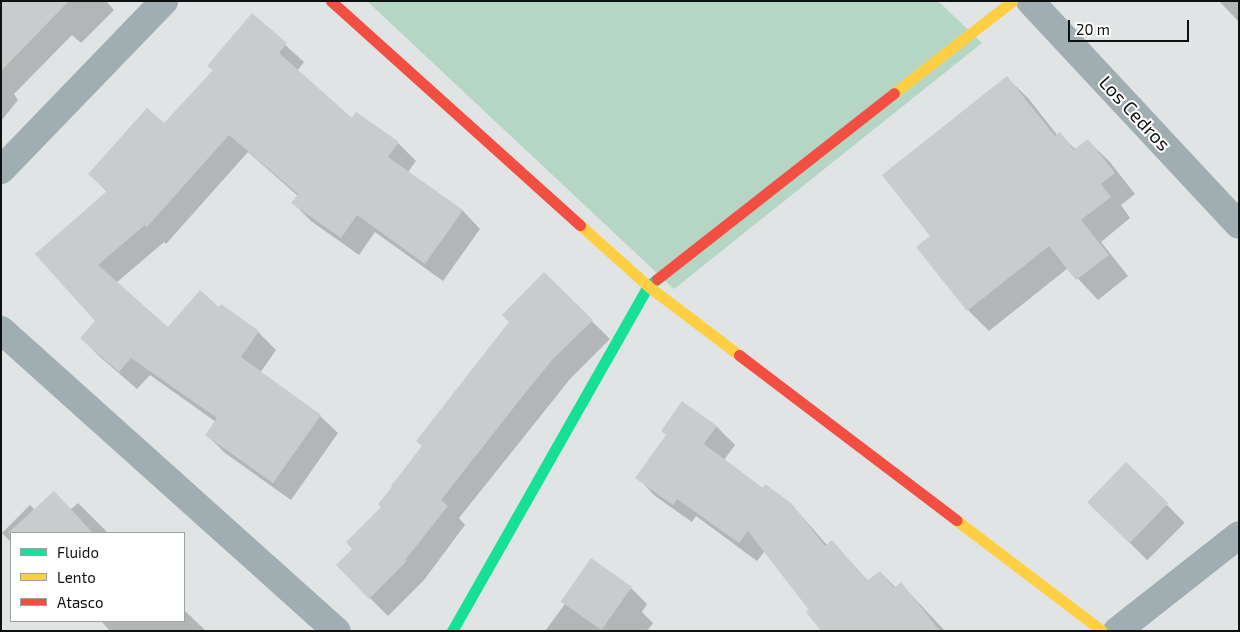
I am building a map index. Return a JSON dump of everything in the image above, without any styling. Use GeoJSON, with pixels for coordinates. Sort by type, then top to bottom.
{"type":"FeatureCollection","features":[{"type":"Feature","properties":{"kind":"street"},"geometry":{"type":"LineString","coordinates":[[1,170],[164,1]]}},
{"type":"Feature","properties":{"kind":"street"},"geometry":{"type":"LineString","coordinates":[[331,1],[648,286],[1102,631]]}},
{"type":"Feature","properties":{"kind":"street"},"geometry":{"type":"LineString","coordinates":[[452,631],[648,286],[1012,1]]}},
{"type":"Feature","properties":{"kind":"street","name":"Los Cedros"},"geometry":{"type":"LineString","coordinates":[[1030,1],[1239,225]]}},
{"type":"Feature","properties":{"kind":"street"},"geometry":{"type":"LineString","coordinates":[[1,330],[337,631]]}},
{"type":"Feature","properties":{"kind":"street"},"geometry":{"type":"LineString","coordinates":[[1118,631],[1239,535]]}},
{"type":"Feature","properties":{"kind":"green space"},"geometry":{"type":"Polygon","coordinates":[[[367,1],[938,1],[982,43],[674,289],[367,1]]]}},
{"type":"Feature","properties":{"kind":"building"},"geometry":{"type":"Polygon","coordinates":[[[1,1],[69,1],[1,71],[1,1]]]}},
{"type":"Feature","properties":{"kind":"building"},"geometry":{"type":"Polygon","coordinates":[[[252,13],[287,43],[279,53],[352,118],[356,112],[399,142],[388,157],[463,210],[425,264],[357,215],[341,238],[291,203],[298,194],[229,135],[147,227],[145,225],[98,265],[168,327],[200,290],[219,307],[221,304],[259,331],[241,357],[321,415],[273,483],[205,435],[217,418],[131,358],[119,372],[80,338],[95,321],[35,254],[107,191],[88,174],[147,108],[164,123],[213,70],[207,66],[252,13]]]}},
{"type":"Feature","properties":{"kind":"building"},"geometry":{"type":"Polygon","coordinates":[[[1007,76],[1055,136],[1060,132],[1074,150],[1088,139],[1115,173],[1101,184],[1111,197],[1081,220],[1109,255],[1076,280],[1049,246],[967,311],[916,247],[930,236],[882,175],[1007,76]]]}},
{"type":"Feature","properties":{"kind":"building"},"geometry":{"type":"Polygon","coordinates":[[[544,272],[593,320],[552,360],[518,402],[441,500],[448,506],[405,560],[407,561],[369,599],[336,565],[352,549],[346,542],[381,507],[378,504],[422,446],[416,441],[509,322],[502,315],[544,272]]]}},
{"type":"Feature","properties":{"kind":"building"},"geometry":{"type":"Polygon","coordinates":[[[682,401],[717,426],[704,444],[763,488],[765,484],[791,503],[825,546],[832,540],[867,581],[880,571],[894,588],[901,582],[940,631],[821,631],[806,612],[809,610],[748,531],[739,543],[677,499],[673,505],[635,478],[666,435],[661,431],[682,401]]]}},
{"type":"Feature","properties":{"kind":"building"},"geometry":{"type":"Polygon","coordinates":[[[1126,462],[1168,503],[1130,543],[1087,502],[1126,462]]]}},
{"type":"Feature","properties":{"kind":"building"},"geometry":{"type":"Polygon","coordinates":[[[54,491],[92,532],[10,532],[8,533],[54,491]]]}},
{"type":"Feature","properties":{"kind":"building"},"geometry":{"type":"Polygon","coordinates":[[[591,558],[632,587],[602,630],[561,601],[591,558]]]}},
{"type":"Feature","properties":{"kind":"traffic: fast"},"geometry":{"type":"LineString","coordinates":[[452,631],[648,286],[657,279]]}},
{"type":"Feature","properties":{"kind":"traffic: slow"},"geometry":{"type":"LineString","coordinates":[[894,93],[1012,1]]}},
{"type":"Feature","properties":{"kind":"traffic: slow"},"geometry":{"type":"LineString","coordinates":[[580,225],[648,286],[739,355]]}},
{"type":"Feature","properties":{"kind":"traffic: slow"},"geometry":{"type":"LineString","coordinates":[[956,520],[1102,631]]}},
{"type":"Feature","properties":{"kind":"traffic: jam"},"geometry":{"type":"LineString","coordinates":[[331,1],[580,225]]}},
{"type":"Feature","properties":{"kind":"traffic: jam"},"geometry":{"type":"LineString","coordinates":[[657,279],[894,93]]}},
{"type":"Feature","properties":{"kind":"traffic: jam"},"geometry":{"type":"LineString","coordinates":[[739,355],[956,520]]}}]}
